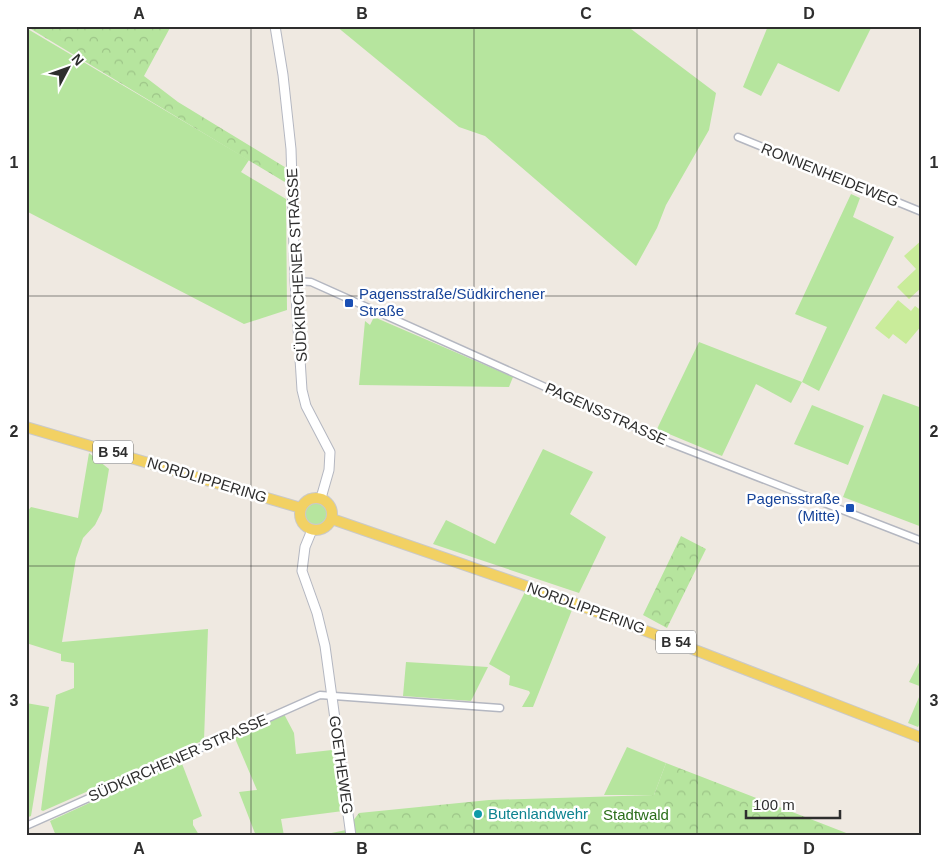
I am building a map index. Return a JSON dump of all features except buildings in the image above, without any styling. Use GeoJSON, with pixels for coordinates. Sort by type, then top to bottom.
{"type":"FeatureCollection","features":[{"type":"Feature","properties":{"kind":"main road","name":"NORDLIPPERING"},"geometry":{"type":"LineString","coordinates":[[26,427],[301,508]]}},
{"type":"Feature","properties":{"kind":"main road"},"geometry":{"type":"LineString","coordinates":[[322,498],[330,505],[332,519],[323,529],[312,530],[301,519],[301,508],[307,500],[322,498]]}},
{"type":"Feature","properties":{"kind":"main road","name":"NORDLIPPERING"},"geometry":{"type":"LineString","coordinates":[[332,519],[584,607],[922,738]]}},
{"type":"Feature","properties":{"kind":"street","name":"SÜDKIRCHENER STRASSE"},"geometry":{"type":"LineString","coordinates":[[275,26],[284,75],[291,149],[295,281],[302,390],[306,406],[330,452],[329,470],[322,498]]}},
{"type":"Feature","properties":{"kind":"street","name":"RONNENHEIDEWEG"},"geometry":{"type":"LineString","coordinates":[[738,137],[922,212]]}},
{"type":"Feature","properties":{"kind":"street","name":"PAGENSSTRASSE"},"geometry":{"type":"LineString","coordinates":[[295,281],[310,282],[670,443],[922,541]]}},
{"type":"Feature","properties":{"kind":"street"},"geometry":{"type":"LineString","coordinates":[[312,530],[305,547],[302,570],[323,638],[331,694]]}},
{"type":"Feature","properties":{"kind":"street","name":"SÜDKIRCHENER STRASSE"},"geometry":{"type":"LineString","coordinates":[[26,826],[320,695],[331,694],[500,708]]}},
{"type":"Feature","properties":{"kind":"street","name":"GOETHEWEG"},"geometry":{"type":"LineString","coordinates":[[331,694],[351,836]]}},
{"type":"Feature","properties":{"kind":"green space"},"geometry":{"type":"Polygon","coordinates":[[[26,26],[171,26],[144,76],[178,102],[288,169],[288,184],[26,26]]]}},
{"type":"Feature","properties":{"kind":"green space"},"geometry":{"type":"Polygon","coordinates":[[[336,26],[627,26],[716,93],[709,130],[666,205],[657,228],[636,266],[485,136],[459,127],[336,26]]]}},
{"type":"Feature","properties":{"kind":"green space"},"geometry":{"type":"Polygon","coordinates":[[[768,26],[872,26],[839,92],[778,63],[761,96],[743,87],[768,26]]]}},
{"type":"Feature","properties":{"kind":"green space"},"geometry":{"type":"Polygon","coordinates":[[[26,28],[249,160],[241,172],[286,199],[287,310],[244,324],[26,211],[26,28]]]}},
{"type":"Feature","properties":{"kind":"green space"},"geometry":{"type":"Polygon","coordinates":[[[851,194],[860,198],[853,217],[894,237],[819,391],[802,382],[827,327],[795,314],[851,194]]]}},
{"type":"Feature","properties":{"kind":"green space"},"geometry":{"type":"Polygon","coordinates":[[[922,240],[922,287],[909,299],[897,287],[916,269],[904,256],[922,240]]]}},
{"type":"Feature","properties":{"kind":"green space"},"geometry":{"type":"Polygon","coordinates":[[[898,300],[911,311],[915,306],[922,311],[922,325],[906,344],[893,334],[889,339],[875,328],[898,300]]]}},
{"type":"Feature","properties":{"kind":"green space"},"geometry":{"type":"Polygon","coordinates":[[[374,317],[513,377],[509,387],[359,385],[365,321],[370,325],[374,317]]]}},
{"type":"Feature","properties":{"kind":"green space"},"geometry":{"type":"Polygon","coordinates":[[[699,342],[802,382],[791,403],[756,384],[722,456],[657,429],[699,342]]]}},
{"type":"Feature","properties":{"kind":"green space"},"geometry":{"type":"Polygon","coordinates":[[[883,394],[922,408],[922,527],[843,497],[883,394]]]}},
{"type":"Feature","properties":{"kind":"green space"},"geometry":{"type":"Polygon","coordinates":[[[812,405],[864,426],[848,465],[794,444],[812,405]]]}},
{"type":"Feature","properties":{"kind":"green space"},"geometry":{"type":"Polygon","coordinates":[[[543,449],[593,472],[570,514],[606,537],[579,593],[433,544],[446,520],[495,544],[543,449]]]}},
{"type":"Feature","properties":{"kind":"green space"},"geometry":{"type":"Polygon","coordinates":[[[89,453],[109,469],[102,511],[95,525],[83,538],[76,558],[62,642],[208,629],[204,740],[43,811],[41,810],[56,695],[74,688],[74,663],[61,661],[61,654],[26,643],[26,513],[31,507],[78,518],[89,453]]]}},
{"type":"Feature","properties":{"kind":"green space"},"geometry":{"type":"Polygon","coordinates":[[[316,502],[325,505],[328,514],[325,523],[316,526],[307,523],[304,514],[307,505],[316,502]]]}},
{"type":"Feature","properties":{"kind":"green space"},"geometry":{"type":"Polygon","coordinates":[[[681,536],[706,549],[667,628],[643,615],[681,536]]]}},
{"type":"Feature","properties":{"kind":"green space"},"geometry":{"type":"Polygon","coordinates":[[[525,592],[572,610],[533,707],[522,707],[530,693],[529,691],[509,685],[510,676],[489,664],[525,592]]]}},
{"type":"Feature","properties":{"kind":"green space"},"geometry":{"type":"Polygon","coordinates":[[[922,657],[922,687],[909,682],[922,657]]]}},
{"type":"Feature","properties":{"kind":"green space"},"geometry":{"type":"Polygon","coordinates":[[[406,662],[488,667],[471,701],[403,696],[406,662]]]}},
{"type":"Feature","properties":{"kind":"green space"},"geometry":{"type":"Polygon","coordinates":[[[922,690],[922,719],[918,727],[908,723],[922,690]]]}},
{"type":"Feature","properties":{"kind":"green space"},"geometry":{"type":"Polygon","coordinates":[[[26,703],[49,707],[31,816],[26,818],[26,703]]]}},
{"type":"Feature","properties":{"kind":"green space"},"geometry":{"type":"Polygon","coordinates":[[[284,714],[294,733],[296,754],[332,750],[343,811],[281,819],[284,836],[256,836],[239,792],[257,790],[234,736],[284,714]]]}},
{"type":"Feature","properties":{"kind":"green space"},"geometry":{"type":"Polygon","coordinates":[[[627,747],[666,763],[654,795],[604,795],[627,747]]]}},
{"type":"Feature","properties":{"kind":"green space"},"geometry":{"type":"Polygon","coordinates":[[[181,761],[202,816],[193,820],[193,825],[199,835],[56,836],[50,821],[181,761]]]}},
{"type":"Feature","properties":{"kind":"green space","name":"Stadtwald"},"geometry":{"type":"Polygon","coordinates":[[[666,763],[854,836],[317,836],[346,830],[359,813],[489,800],[654,795],[666,763]]]}},
{"type":"Feature","properties":{"kind":"place","name":"Pagensstraße/Südkirchener Straße"},"geometry":{"type":"Point","coordinates":[349,303]}},
{"type":"Feature","properties":{"kind":"place","name":"Pagensstraße (Mitte)"},"geometry":{"type":"Point","coordinates":[850,508]}},
{"type":"Feature","properties":{"kind":"place","name":"Butenlandwehr"},"geometry":{"type":"Point","coordinates":[478,814]}}]}
